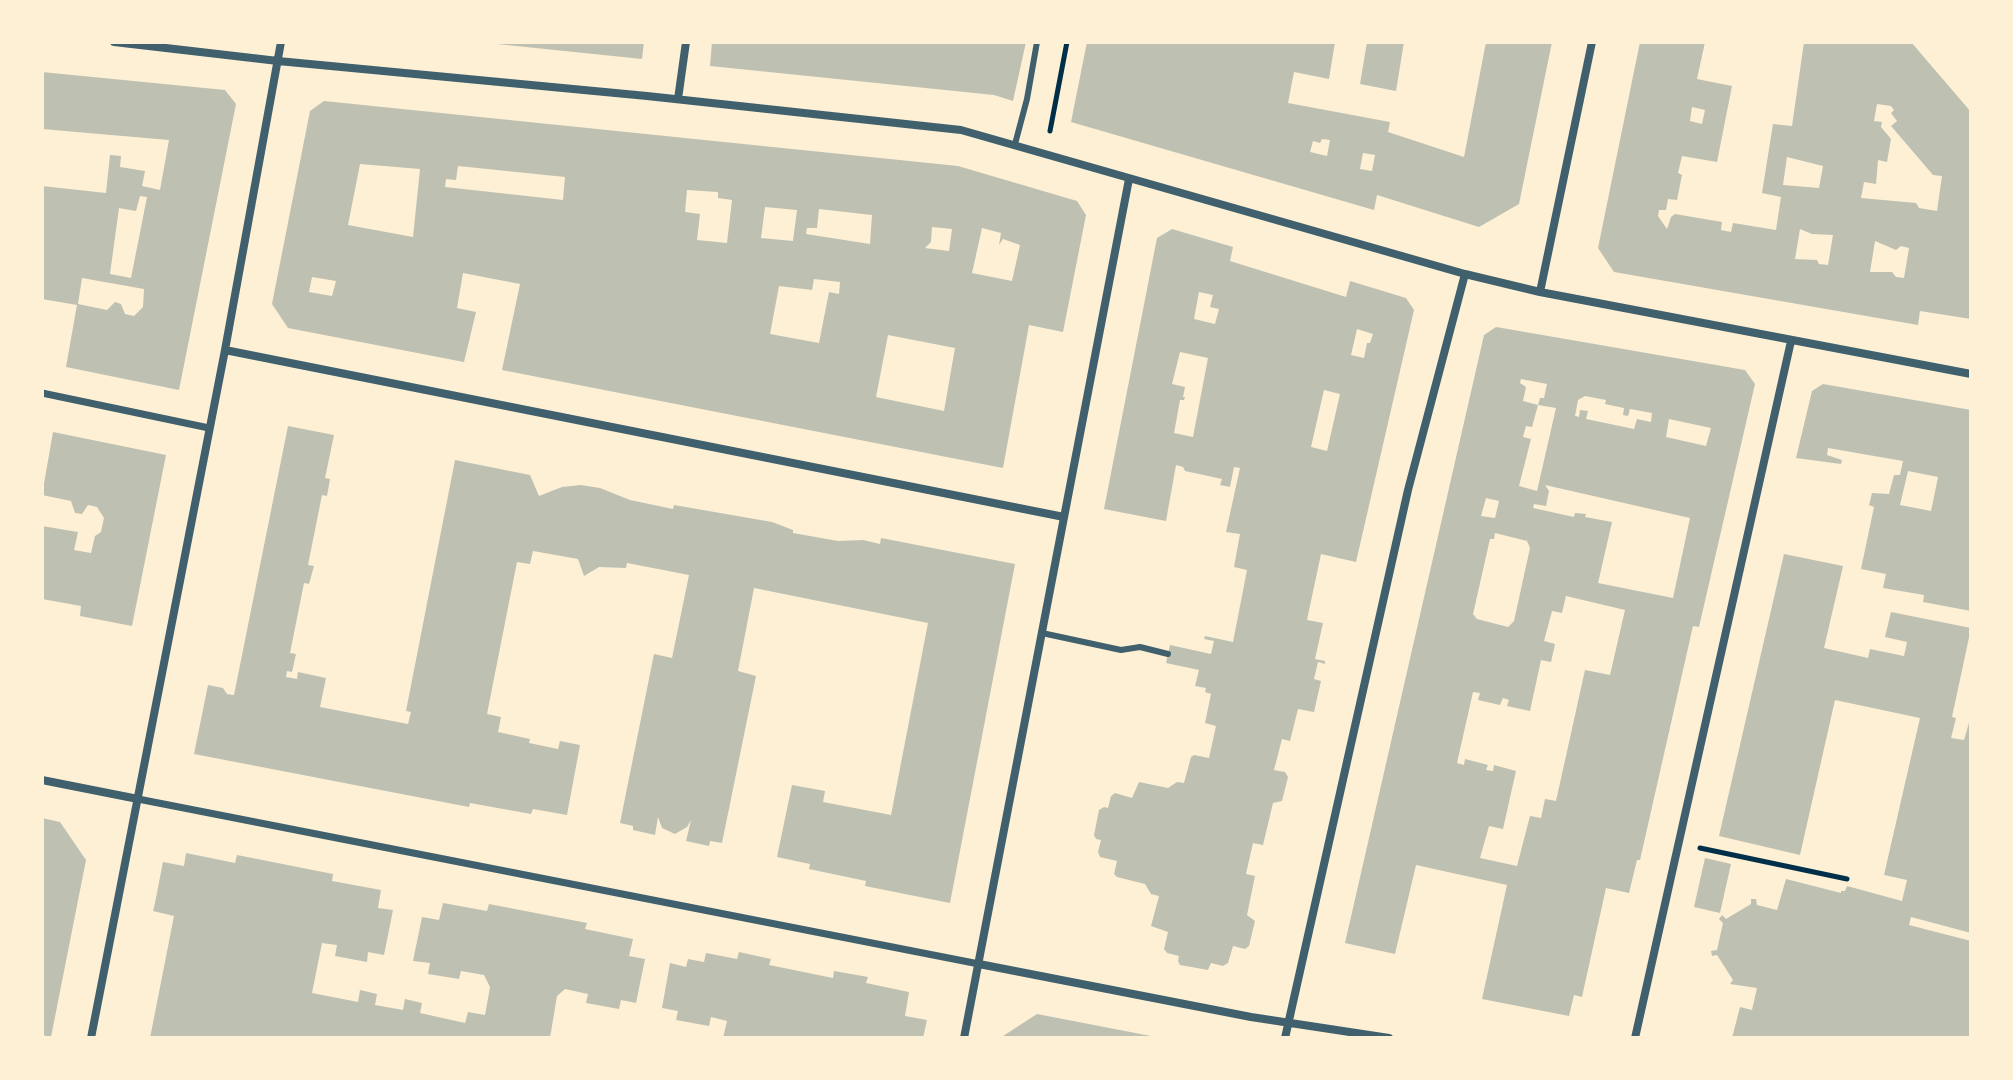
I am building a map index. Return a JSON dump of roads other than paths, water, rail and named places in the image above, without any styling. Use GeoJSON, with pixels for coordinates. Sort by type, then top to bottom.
{"type":"FeatureCollection","features":[{"type":"Feature","properties":{"kind":"street"},"geometry":{"type":"LineString","coordinates":[[114,42],[961,130],[1465,274],[1540,292],[1971,374]]}},
{"type":"Feature","properties":{"kind":"street"},"geometry":{"type":"LineString","coordinates":[[91,1038],[225,350],[281,42]]}},
{"type":"Feature","properties":{"kind":"street"},"geometry":{"type":"LineString","coordinates":[[678,99],[686,42]]}},
{"type":"Feature","properties":{"kind":"street"},"geometry":{"type":"LineString","coordinates":[[1540,292],[1592,42]]}},
{"type":"Feature","properties":{"kind":"street"},"geometry":{"type":"LineString","coordinates":[[964,1038],[1129,179]]}},
{"type":"Feature","properties":{"kind":"street"},"geometry":{"type":"LineString","coordinates":[[1285,1038],[1408,490],[1465,274]]}},
{"type":"Feature","properties":{"kind":"street"},"geometry":{"type":"LineString","coordinates":[[1635,1038],[1791,341]]}},
{"type":"Feature","properties":{"kind":"street"},"geometry":{"type":"LineString","coordinates":[[225,350],[1064,517]]}},
{"type":"Feature","properties":{"kind":"street"},"geometry":{"type":"LineString","coordinates":[[42,393],[209,428]]}},
{"type":"Feature","properties":{"kind":"street"},"geometry":{"type":"LineString","coordinates":[[42,780],[979,964],[1389,1038]]}},
{"type":"Feature","properties":{"kind":"lane"},"geometry":{"type":"LineString","coordinates":[[1015,144],[1037,42]]}},
{"type":"Feature","properties":{"kind":"lane"},"geometry":{"type":"LineString","coordinates":[[1042,633],[1121,650],[1140,647],[1168,654]]}}]}
